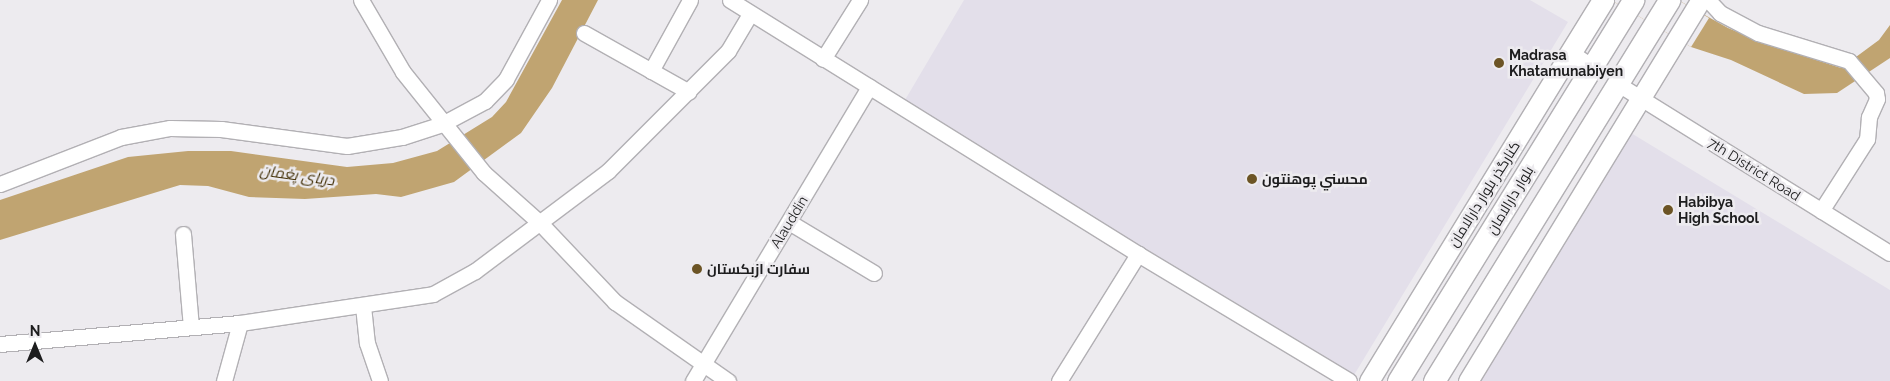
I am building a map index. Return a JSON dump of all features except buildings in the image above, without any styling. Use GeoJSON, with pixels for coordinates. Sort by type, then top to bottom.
{"type":"FeatureCollection","features":[{"type":"Feature","properties":{"kind":"main road","name":"بلوار دارالامان"},"geometry":{"type":"LineString","coordinates":[[1398,381],[1633,0]]}},
{"type":"Feature","properties":{"kind":"main road"},"geometry":{"type":"LineString","coordinates":[[1434,381],[1669,0]]}},
{"type":"Feature","properties":{"kind":"main road","name":"کنارگذر بلوار دارالامان"},"geometry":{"type":"LineString","coordinates":[[1569,55],[1601,3]]}},
{"type":"Feature","properties":{"kind":"main road"},"geometry":{"type":"LineString","coordinates":[[1569,55],[1590,68]]}},
{"type":"Feature","properties":{"kind":"main road"},"geometry":{"type":"LineString","coordinates":[[1532,162],[1559,179]]}},
{"type":"Feature","properties":{"kind":"street"},"geometry":{"type":"LineString","coordinates":[[362,0],[403,72],[444,127],[484,173],[541,224],[615,302],[702,366],[728,381]]}},
{"type":"Feature","properties":{"kind":"street"},"geometry":{"type":"LineString","coordinates":[[0,184],[120,138],[170,128],[221,129],[347,146],[402,138],[444,127],[485,101],[506,79],[549,0]]}},
{"type":"Feature","properties":{"kind":"street"},"geometry":{"type":"LineString","coordinates":[[651,71],[690,0]]}},
{"type":"Feature","properties":{"kind":"street"},"geometry":{"type":"LineString","coordinates":[[730,0],[1138,254],[1349,381]]}},
{"type":"Feature","properties":{"kind":"street"},"geometry":{"type":"LineString","coordinates":[[823,59],[860,0]]}},
{"type":"Feature","properties":{"kind":"street"},"geometry":{"type":"LineString","coordinates":[[1468,381],[1702,3],[1758,32],[1849,61],[1866,76],[1877,99],[1869,117],[1867,139],[1821,211]]}},
{"type":"Feature","properties":{"kind":"street"},"geometry":{"type":"LineString","coordinates":[[0,344],[240,323],[433,294],[475,271],[541,224],[608,171],[689,92],[728,50],[750,14]]}},
{"type":"Feature","properties":{"kind":"street"},"geometry":{"type":"LineString","coordinates":[[584,33],[689,92]]}},
{"type":"Feature","properties":{"kind":"street","name":"کنارگذر بلوار دارالامان"},"geometry":{"type":"LineString","coordinates":[[1369,381],[1569,55]]}},
{"type":"Feature","properties":{"kind":"street","name":"7th District Road"},"geometry":{"type":"LineString","coordinates":[[1618,84],[1890,253]]}},
{"type":"Feature","properties":{"kind":"street","name":"Alauddin"},"geometry":{"type":"LineString","coordinates":[[693,381],[869,87]]}},
{"type":"Feature","properties":{"kind":"street"},"geometry":{"type":"LineString","coordinates":[[789,222],[874,273]]}},
{"type":"Feature","properties":{"kind":"street"},"geometry":{"type":"LineString","coordinates":[[183,234],[191,327]]}},
{"type":"Feature","properties":{"kind":"street"},"geometry":{"type":"LineString","coordinates":[[1059,381],[1138,254]]}},
{"type":"Feature","properties":{"kind":"street"},"geometry":{"type":"LineString","coordinates":[[363,306],[367,343],[380,381]]}},
{"type":"Feature","properties":{"kind":"street"},"geometry":{"type":"LineString","coordinates":[[224,381],[240,323]]}},
{"type":"Feature","properties":{"kind":"shaded area","name":"محسني پوهنتون"},"geometry":{"type":"Polygon","coordinates":[[[964,0],[1530,0],[1568,22],[1351,380],[1312,352],[961,138],[905,100],[964,0]]]}},
{"type":"Feature","properties":{"kind":"shaded area","name":"Habibya High School"},"geometry":{"type":"Polygon","coordinates":[[[1626,130],[1890,290],[1890,381],[1474,381],[1626,130]]]}},
{"type":"Feature","properties":{"kind":"water","name":"دریای پغمان"},"geometry":{"type":"Polygon","coordinates":[[[562,0],[598,0],[552,88],[521,133],[454,182],[401,197],[376,194],[305,199],[249,197],[208,186],[180,185],[0,240],[0,200],[128,157],[188,151],[231,151],[347,167],[393,163],[437,151],[492,117],[506,102],[562,0]]]}},
{"type":"Feature","properties":{"kind":"water"},"geometry":{"type":"Polygon","coordinates":[[[1611,0],[1678,0],[1728,28],[1764,43],[1841,68],[1879,40],[1890,25],[1890,58],[1837,93],[1804,94],[1731,60],[1691,47],[1611,0]]]}},
{"type":"Feature","properties":{"kind":"pier"},"geometry":{"type":"Polygon","coordinates":[[[1611,0],[1678,0],[1709,18],[1691,47],[1611,0]]]}},
{"type":"Feature","properties":{"kind":"place","name":"Madrasa Khatamunabiyen"},"geometry":{"type":"Point","coordinates":[1499,63]}},
{"type":"Feature","properties":{"kind":"place","name":"محسني پوهنتون"},"geometry":{"type":"Point","coordinates":[1252,179]}},
{"type":"Feature","properties":{"kind":"place","name":"Habibya High School"},"geometry":{"type":"Point","coordinates":[1668,210]}},
{"type":"Feature","properties":{"kind":"place","name":"سفارت ازبکستان"},"geometry":{"type":"Point","coordinates":[697,269]}}]}
